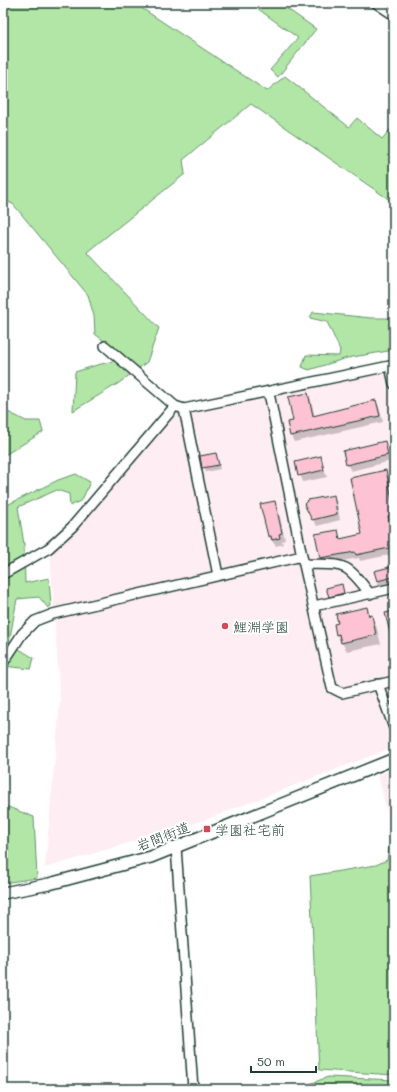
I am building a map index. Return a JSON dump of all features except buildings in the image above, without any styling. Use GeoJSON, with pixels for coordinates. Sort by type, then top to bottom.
{"type":"FeatureCollection","features":[{"type":"Feature","properties":{"kind":"main road","name":"岩間街道"},"geometry":{"type":"LineString","coordinates":[[3,893],[49,884],[128,865],[176,848],[394,759]]}},
{"type":"Feature","properties":{"kind":"street"},"geometry":{"type":"LineString","coordinates":[[376,3],[394,15]]}},
{"type":"Feature","properties":{"kind":"street"},"geometry":{"type":"LineString","coordinates":[[105,346],[175,406],[184,409],[392,366],[394,384]]}},
{"type":"Feature","properties":{"kind":"street"},"geometry":{"type":"LineString","coordinates":[[269,392],[303,560],[332,688],[342,693],[394,681]]}},
{"type":"Feature","properties":{"kind":"street"},"geometry":{"type":"LineString","coordinates":[[3,574],[49,548],[72,527],[175,406]]}},
{"type":"Feature","properties":{"kind":"street"},"geometry":{"type":"LineString","coordinates":[[184,409],[218,575]]}},
{"type":"Feature","properties":{"kind":"street"},"geometry":{"type":"LineString","coordinates":[[3,663],[22,634],[35,621],[53,614],[218,575],[303,560],[347,567],[352,571],[370,594]]}},
{"type":"Feature","properties":{"kind":"street"},"geometry":{"type":"LineString","coordinates":[[314,606],[394,588]]}},
{"type":"Feature","properties":{"kind":"street"},"geometry":{"type":"LineString","coordinates":[[378,684],[394,728]]}},
{"type":"Feature","properties":{"kind":"street"},"geometry":{"type":"LineString","coordinates":[[176,848],[193,1089]]}},
{"type":"Feature","properties":{"kind":"shaded area","name":"鯉淵学園"},"geometry":{"type":"Polygon","coordinates":[[[394,359],[394,747],[199,822],[45,868],[60,702],[50,550],[170,405],[394,359]]]}},
{"type":"Feature","properties":{"kind":"shaded area"},"geometry":{"type":"Polygon","coordinates":[[[394,769],[394,818],[388,817],[378,775],[394,769]]]}},
{"type":"Feature","properties":{"kind":"green space"},"geometry":{"type":"Polygon","coordinates":[[[3,3],[134,3],[267,91],[285,76],[349,127],[357,118],[382,139],[394,125],[394,203],[251,104],[183,160],[185,174],[87,252],[159,328],[147,362],[119,383],[73,411],[75,372],[122,359],[108,344],[95,334],[94,316],[88,295],[13,204],[3,200],[3,3]]]}},
{"type":"Feature","properties":{"kind":"green space"},"geometry":{"type":"Polygon","coordinates":[[[250,3],[279,3],[316,29],[278,77],[270,70],[298,38],[250,3]]]}},
{"type":"Feature","properties":{"kind":"green space"},"geometry":{"type":"Polygon","coordinates":[[[313,312],[371,318],[394,318],[394,350],[347,358],[309,370],[302,367],[306,355],[339,356],[340,350],[327,322],[310,318],[313,312]]]}},
{"type":"Feature","properties":{"kind":"green space"},"geometry":{"type":"Polygon","coordinates":[[[3,408],[4,410],[26,421],[40,421],[43,432],[3,456],[3,408]]]}},
{"type":"Feature","properties":{"kind":"green space"},"geometry":{"type":"Polygon","coordinates":[[[76,474],[90,482],[82,500],[70,506],[69,494],[57,490],[18,507],[24,544],[25,583],[49,578],[51,606],[48,608],[39,597],[17,599],[9,643],[34,658],[31,669],[3,666],[3,507],[58,480],[76,474]]]}},
{"type":"Feature","properties":{"kind":"green space"},"geometry":{"type":"Polygon","coordinates":[[[3,805],[34,817],[37,878],[3,883],[3,805]]]}},
{"type":"Feature","properties":{"kind":"green space"},"geometry":{"type":"Polygon","coordinates":[[[391,835],[394,835],[394,1075],[319,1070],[310,876],[376,865],[387,860],[391,835]]]}},
{"type":"Feature","properties":{"kind":"green space"},"geometry":{"type":"Polygon","coordinates":[[[328,1077],[394,1080],[394,1089],[296,1089],[328,1077]]]}},
{"type":"Feature","properties":{"kind":"place","name":"鯉淵学園"},"geometry":{"type":"Point","coordinates":[225,626]}},
{"type":"Feature","properties":{"kind":"place","name":"学園社宅前"},"geometry":{"type":"Point","coordinates":[207,829]}}]}
